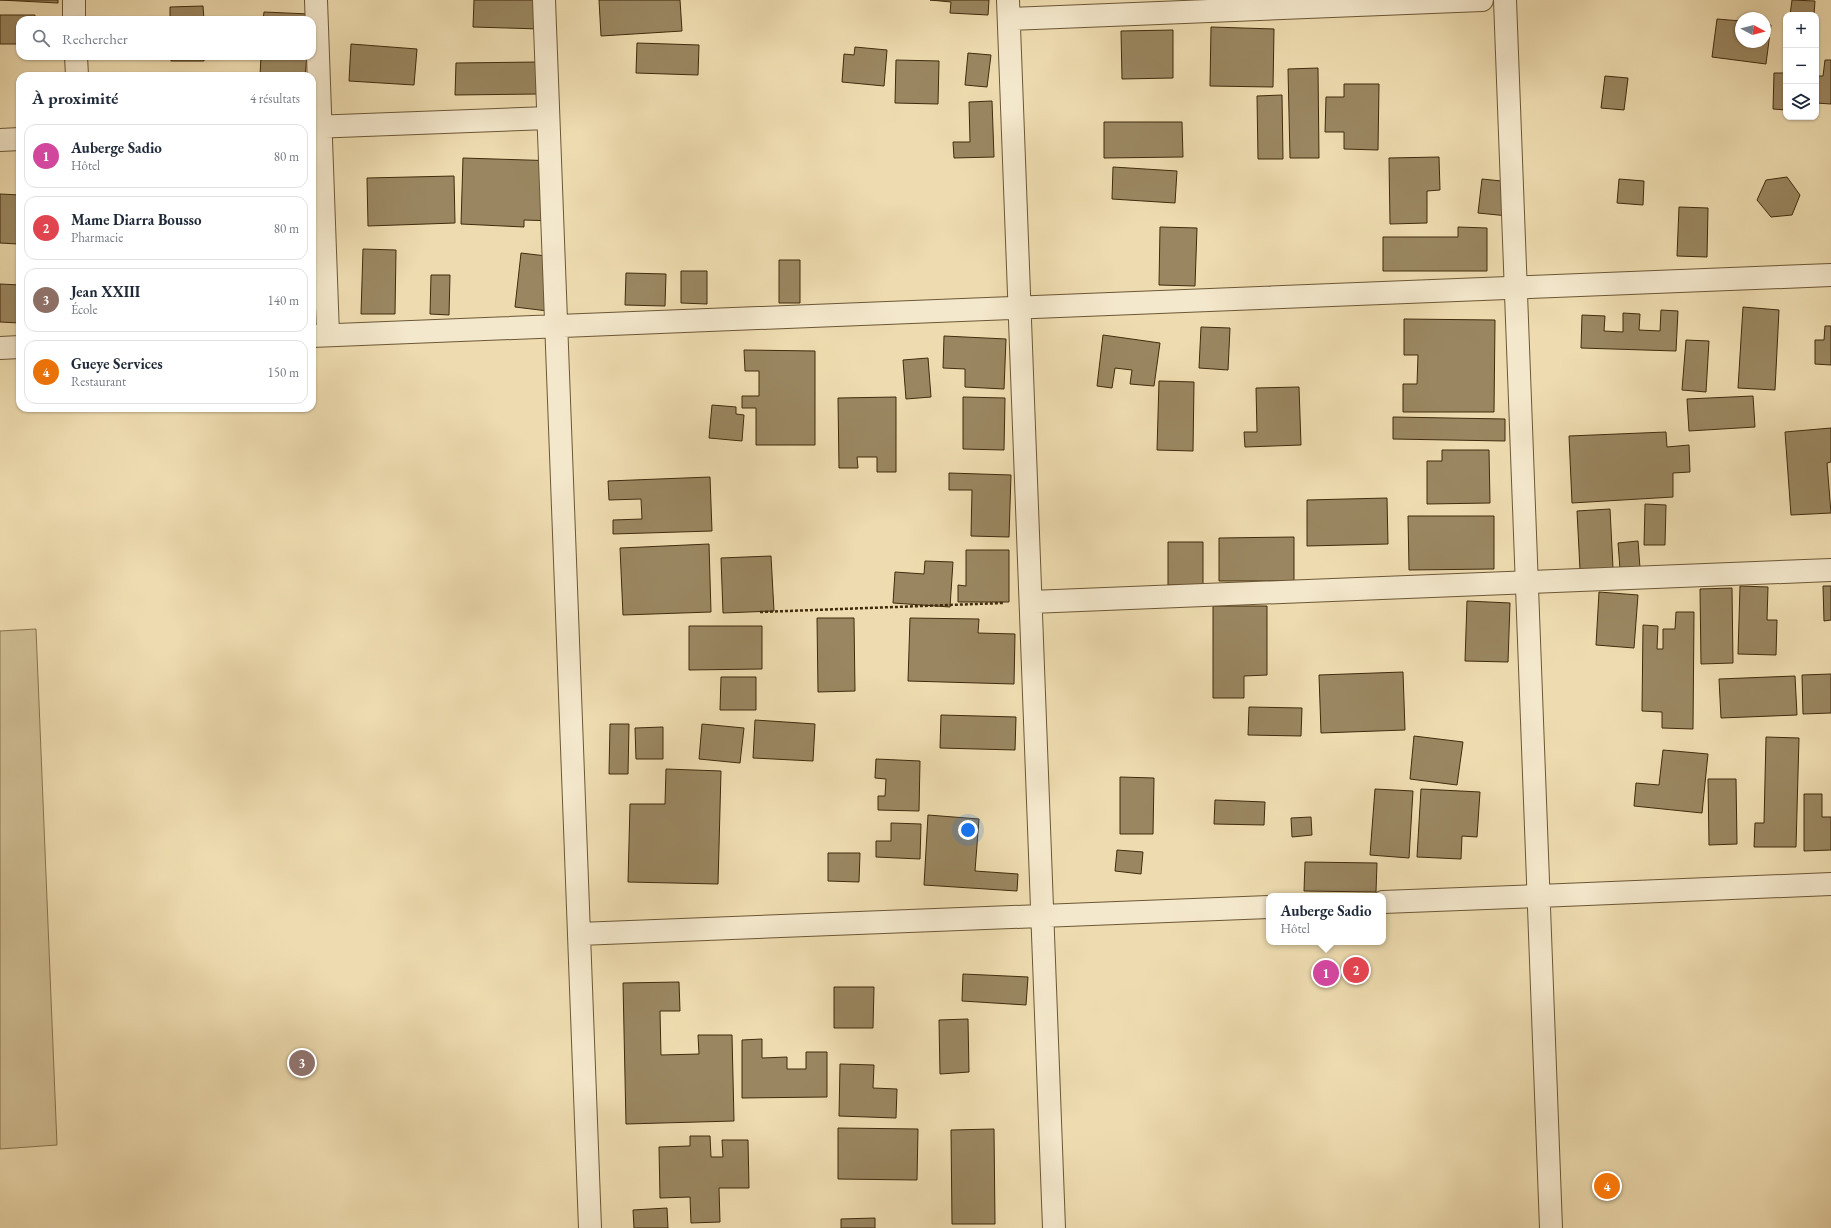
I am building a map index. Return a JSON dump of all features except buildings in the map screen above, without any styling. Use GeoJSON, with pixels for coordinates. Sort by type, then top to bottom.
{"type":"FeatureCollection","features":[{"type":"Feature","properties":{"kind":"street"},"geometry":{"type":"LineString","coordinates":[[74,0],[74,16]]}},
{"type":"Feature","properties":{"kind":"street"},"geometry":{"type":"LineString","coordinates":[[316,0],[316,127],[320,335],[1831,275]]}},
{"type":"Feature","properties":{"kind":"street"},"geometry":{"type":"LineString","coordinates":[[544,0],[590,1228]]}},
{"type":"Feature","properties":{"kind":"street"},"geometry":{"type":"LineString","coordinates":[[1054,1228],[1008,9],[1482,0]]}},
{"type":"Feature","properties":{"kind":"street"},"geometry":{"type":"LineString","coordinates":[[1505,0],[1551,1228]]}},
{"type":"Feature","properties":{"kind":"street"},"geometry":{"type":"LineString","coordinates":[[76,60],[76,72]]}},
{"type":"Feature","properties":{"kind":"street"},"geometry":{"type":"LineString","coordinates":[[316,127],[548,118]]}},
{"type":"Feature","properties":{"kind":"street"},"geometry":{"type":"LineString","coordinates":[[0,140],[16,139]]}},
{"type":"Feature","properties":{"kind":"street"},"geometry":{"type":"LineString","coordinates":[[0,348],[16,347]]}},
{"type":"Feature","properties":{"kind":"street"},"geometry":{"type":"LineString","coordinates":[[1031,602],[1831,570]]}},
{"type":"Feature","properties":{"kind":"street"},"geometry":{"type":"LineString","coordinates":[[1386,902],[1831,884]]}},
{"type":"Feature","properties":{"kind":"street"},"geometry":{"type":"LineString","coordinates":[[579,934],[1266,907]]}},
{"type":"Feature","properties":{"kind":"path"},"geometry":{"type":"LineString","coordinates":[[760,612],[1031,602]]}},
{"type":"Feature","properties":{"kind":"shaded area"},"geometry":{"type":"Polygon","coordinates":[[[36,629],[57,1145],[0,1149],[0,631],[36,629]]]}},
{"type":"Feature","properties":{"kind":"place","name":"Mame Diarra Bousso"},"geometry":{"type":"Point","coordinates":[1356,970]}},
{"type":"Feature","properties":{"kind":"place","name":"Auberge Sadio"},"geometry":{"type":"Point","coordinates":[1326,973]}},
{"type":"Feature","properties":{"kind":"place","name":"Jean XXIII"},"geometry":{"type":"Point","coordinates":[302,1063]}},
{"type":"Feature","properties":{"kind":"place","name":"Gueye Services"},"geometry":{"type":"Point","coordinates":[1607,1186]}}]}
